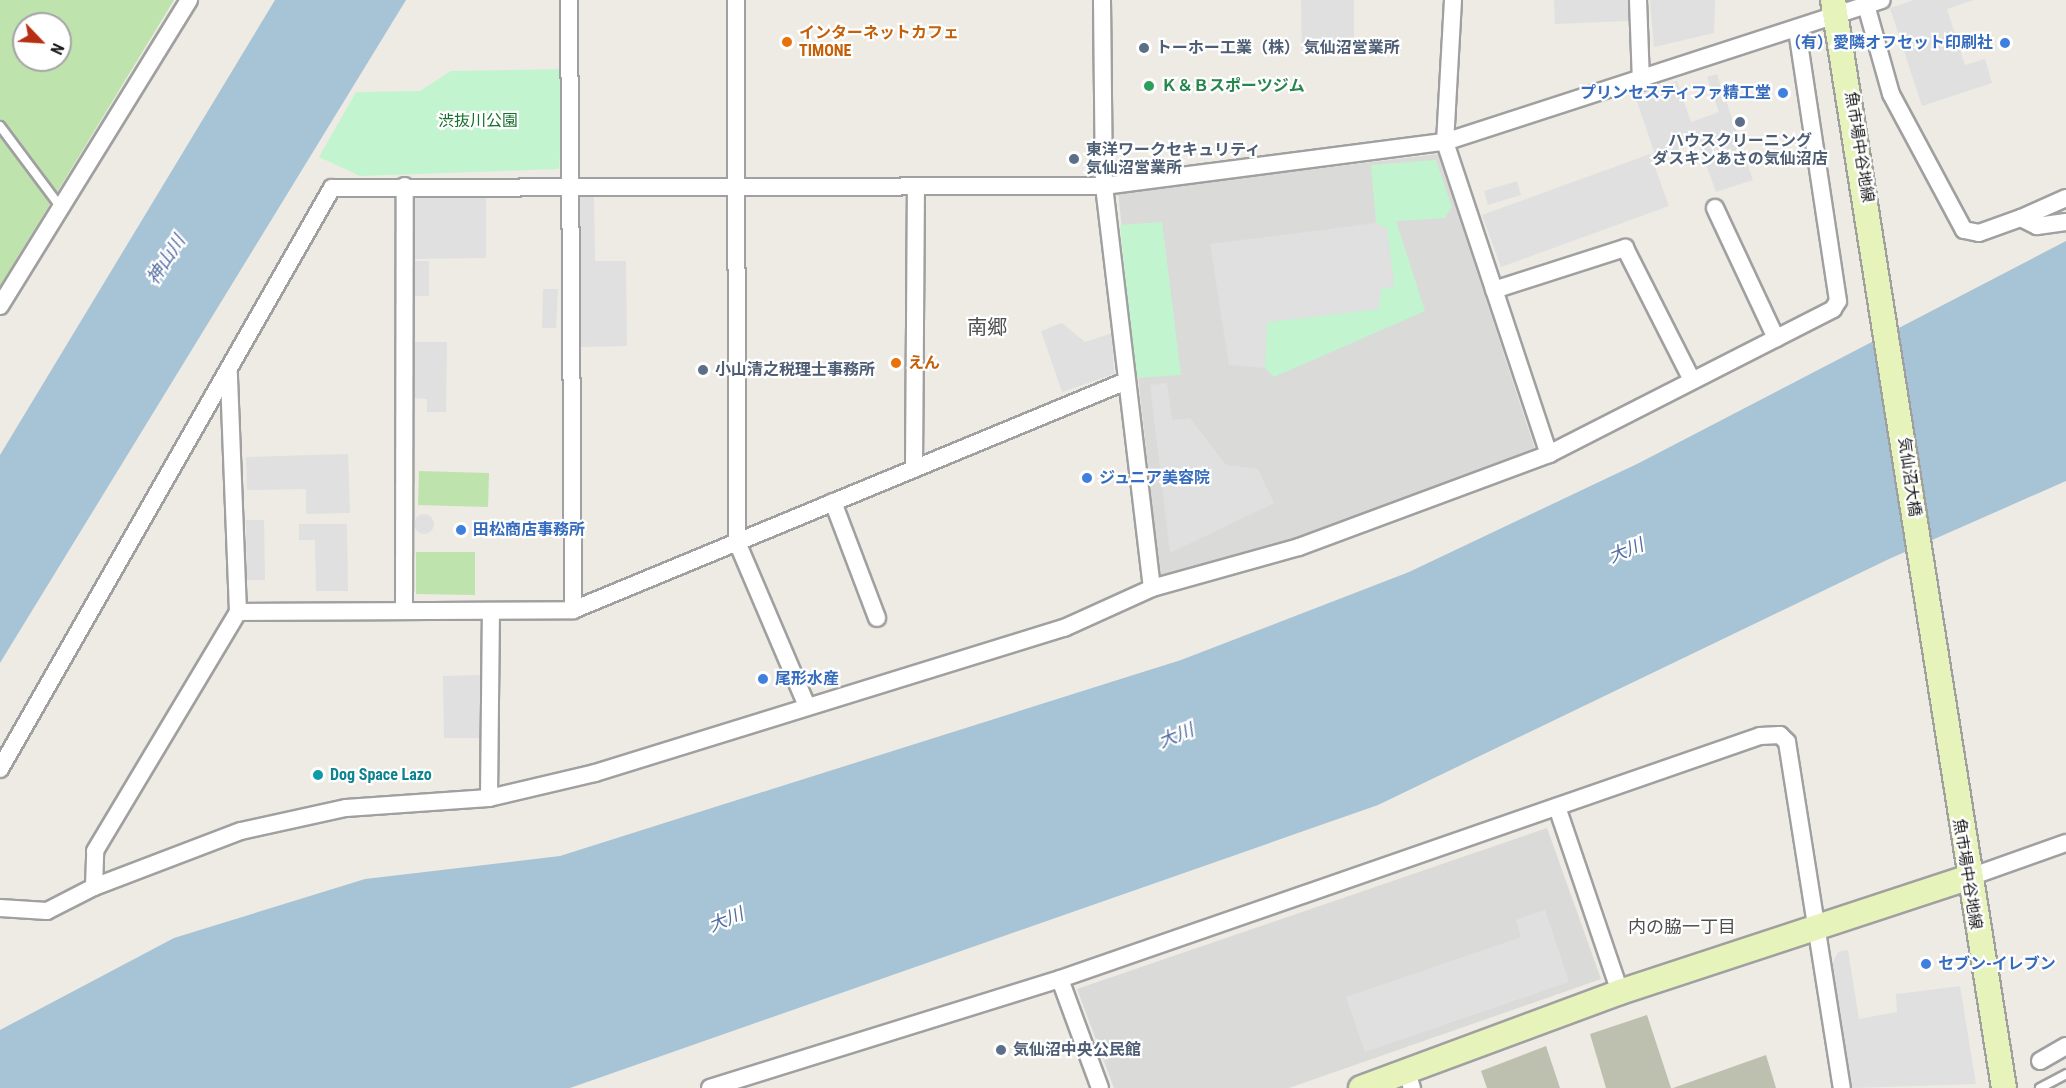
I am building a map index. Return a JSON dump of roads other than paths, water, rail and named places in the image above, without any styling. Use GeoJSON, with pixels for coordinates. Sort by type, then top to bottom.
{"type":"FeatureCollection","features":[{"type":"Feature","properties":{"kind":"street"},"geometry":{"type":"LineString","coordinates":[[0,306],[60,205],[189,0]]}},
{"type":"Feature","properties":{"kind":"street"},"geometry":{"type":"LineString","coordinates":[[569,0],[573,610]]}},
{"type":"Feature","properties":{"kind":"street"},"geometry":{"type":"LineString","coordinates":[[736,0],[737,542],[807,706]]}},
{"type":"Feature","properties":{"kind":"street"},"geometry":{"type":"LineString","coordinates":[[1102,0],[1104,186],[1124,382],[1152,588]]}},
{"type":"Feature","properties":{"kind":"street"},"geometry":{"type":"LineString","coordinates":[[1453,0],[1445,142],[1549,454]]}},
{"type":"Feature","properties":{"kind":"street"},"geometry":{"type":"LineString","coordinates":[[1638,0],[1641,82]]}},
{"type":"Feature","properties":{"kind":"street"},"geometry":{"type":"LineString","coordinates":[[0,769],[229,372],[332,188],[405,186],[916,188],[1104,186],[1445,142],[1641,82],[1797,29],[1836,8],[1874,3],[1891,94],[1964,230],[1979,233],[2066,198]]}},
{"type":"Feature","properties":{"kind":"street","name":"魚市場中谷地線"},"geometry":{"type":"LineString","coordinates":[[1836,8],[1883,294]]}},
{"type":"Feature","properties":{"kind":"street"},"geometry":{"type":"LineString","coordinates":[[0,908],[47,911],[94,887],[242,831],[335,810],[489,798],[596,773],[1064,628],[1152,588],[1299,547],[1549,454],[1776,338],[1838,301],[1797,29]]}},
{"type":"Feature","properties":{"kind":"street"},"geometry":{"type":"LineString","coordinates":[[404,609],[405,186]]}},
{"type":"Feature","properties":{"kind":"street"},"geometry":{"type":"LineString","coordinates":[[914,468],[916,188]]}},
{"type":"Feature","properties":{"kind":"street"},"geometry":{"type":"LineString","coordinates":[[1715,208],[1776,338]]}},
{"type":"Feature","properties":{"kind":"street"},"geometry":{"type":"LineString","coordinates":[[2021,218],[2037,226],[2066,222]]}},
{"type":"Feature","properties":{"kind":"street"},"geometry":{"type":"LineString","coordinates":[[1494,290],[1625,248],[1692,380]]}},
{"type":"Feature","properties":{"kind":"street","name":"気仙沼大橋"},"geometry":{"type":"LineString","coordinates":[[1883,294],[1935,660]]}},
{"type":"Feature","properties":{"kind":"street"},"geometry":{"type":"LineString","coordinates":[[94,887],[95,851],[238,612],[229,372]]}},
{"type":"Feature","properties":{"kind":"street"},"geometry":{"type":"LineString","coordinates":[[238,612],[404,609],[491,612],[573,610],[1124,382]]}},
{"type":"Feature","properties":{"kind":"street"},"geometry":{"type":"LineString","coordinates":[[833,502],[877,618]]}},
{"type":"Feature","properties":{"kind":"street"},"geometry":{"type":"LineString","coordinates":[[489,798],[491,612]]}},
{"type":"Feature","properties":{"kind":"street","name":"魚市場中谷地線"},"geometry":{"type":"LineString","coordinates":[[1935,660],[1967,878],[2004,1088]]}},
{"type":"Feature","properties":{"kind":"street"},"geometry":{"type":"LineString","coordinates":[[710,1088],[1060,979],[1760,736],[1780,735],[1787,742],[1814,928],[1842,1088]]}},
{"type":"Feature","properties":{"kind":"street"},"geometry":{"type":"LineString","coordinates":[[1557,807],[1620,992]]}},
{"type":"Feature","properties":{"kind":"street"},"geometry":{"type":"LineString","coordinates":[[1361,1088],[1409,1080],[1620,992],[1967,878],[2066,843]]}},
{"type":"Feature","properties":{"kind":"street"},"geometry":{"type":"LineString","coordinates":[[1060,979],[1100,1088]]}},
{"type":"Feature","properties":{"kind":"street"},"geometry":{"type":"LineString","coordinates":[[2040,1061],[2066,1046]]}},
{"type":"Feature","properties":{"kind":"lane"},"geometry":{"type":"LineString","coordinates":[[0,126],[60,205]]}},
{"type":"Feature","properties":{"kind":"lane"},"geometry":{"type":"LineString","coordinates":[[2040,1088],[2066,1074]]}},
{"type":"Feature","properties":{"kind":"water","name":"神山川"},"geometry":{"type":"Polygon","coordinates":[[[275,0],[406,0],[0,663],[0,455],[275,0]]]}},
{"type":"Feature","properties":{"kind":"water","name":"大川"},"geometry":{"type":"Polygon","coordinates":[[[2066,241],[2066,481],[1889,559],[1378,805],[570,1088],[0,1088],[0,1030],[174,938],[365,879],[560,856],[1181,660],[1409,572],[1639,463],[2066,241]]]}},
{"type":"Feature","properties":{"kind":"place","name":"インターネットカフェ TIMONE"},"geometry":{"type":"Point","coordinates":[787,42]}},
{"type":"Feature","properties":{"kind":"place","name":"（有）愛隣オフセット印刷社"},"geometry":{"type":"Point","coordinates":[2005,43]}},
{"type":"Feature","properties":{"kind":"place","name":"トーホー工業（株） 気仙沼営業所"},"geometry":{"type":"Point","coordinates":[1144,48]}},
{"type":"Feature","properties":{"kind":"place","name":"Ｋ＆Ｂスポーツジム"},"geometry":{"type":"Point","coordinates":[1149,86]}},
{"type":"Feature","properties":{"kind":"place","name":"プリンセスティファ精工堂"},"geometry":{"type":"Point","coordinates":[1783,93]}},
{"type":"Feature","properties":{"kind":"place","name":"ハウスクリーニング ダスキンあさの気仙沼店"},"geometry":{"type":"Point","coordinates":[1740,122]}},
{"type":"Feature","properties":{"kind":"place","name":"東洋ワークセキュリティ 気仙沼営業所"},"geometry":{"type":"Point","coordinates":[1074,159]}},
{"type":"Feature","properties":{"kind":"place","name":"えん"},"geometry":{"type":"Point","coordinates":[896,363]}},
{"type":"Feature","properties":{"kind":"place","name":"小山清之税理士事務所"},"geometry":{"type":"Point","coordinates":[703,370]}},
{"type":"Feature","properties":{"kind":"place","name":"ジュニア美容院"},"geometry":{"type":"Point","coordinates":[1087,478]}},
{"type":"Feature","properties":{"kind":"place","name":"田松商店事務所"},"geometry":{"type":"Point","coordinates":[461,530]}},
{"type":"Feature","properties":{"kind":"place","name":"尾形水産"},"geometry":{"type":"Point","coordinates":[763,679]}},
{"type":"Feature","properties":{"kind":"place","name":"Dog Space Lazo"},"geometry":{"type":"Point","coordinates":[318,775]}},
{"type":"Feature","properties":{"kind":"place","name":"セブン-イレブン"},"geometry":{"type":"Point","coordinates":[1926,964]}},
{"type":"Feature","properties":{"kind":"place","name":"気仙沼中央公民館"},"geometry":{"type":"Point","coordinates":[1001,1050]}},
{"type":"Feature","properties":{"kind":"district","name":"南郷"},"geometry":{"type":"Point","coordinates":[987,327]}},
{"type":"Feature","properties":{"kind":"district","name":"内の脇一丁目"},"geometry":{"type":"Point","coordinates":[1682,927]}},
{"type":"Feature","properties":{"kind":"park label","name":"渋抜川公園"},"geometry":{"type":"Point","coordinates":[478,121]}}]}
